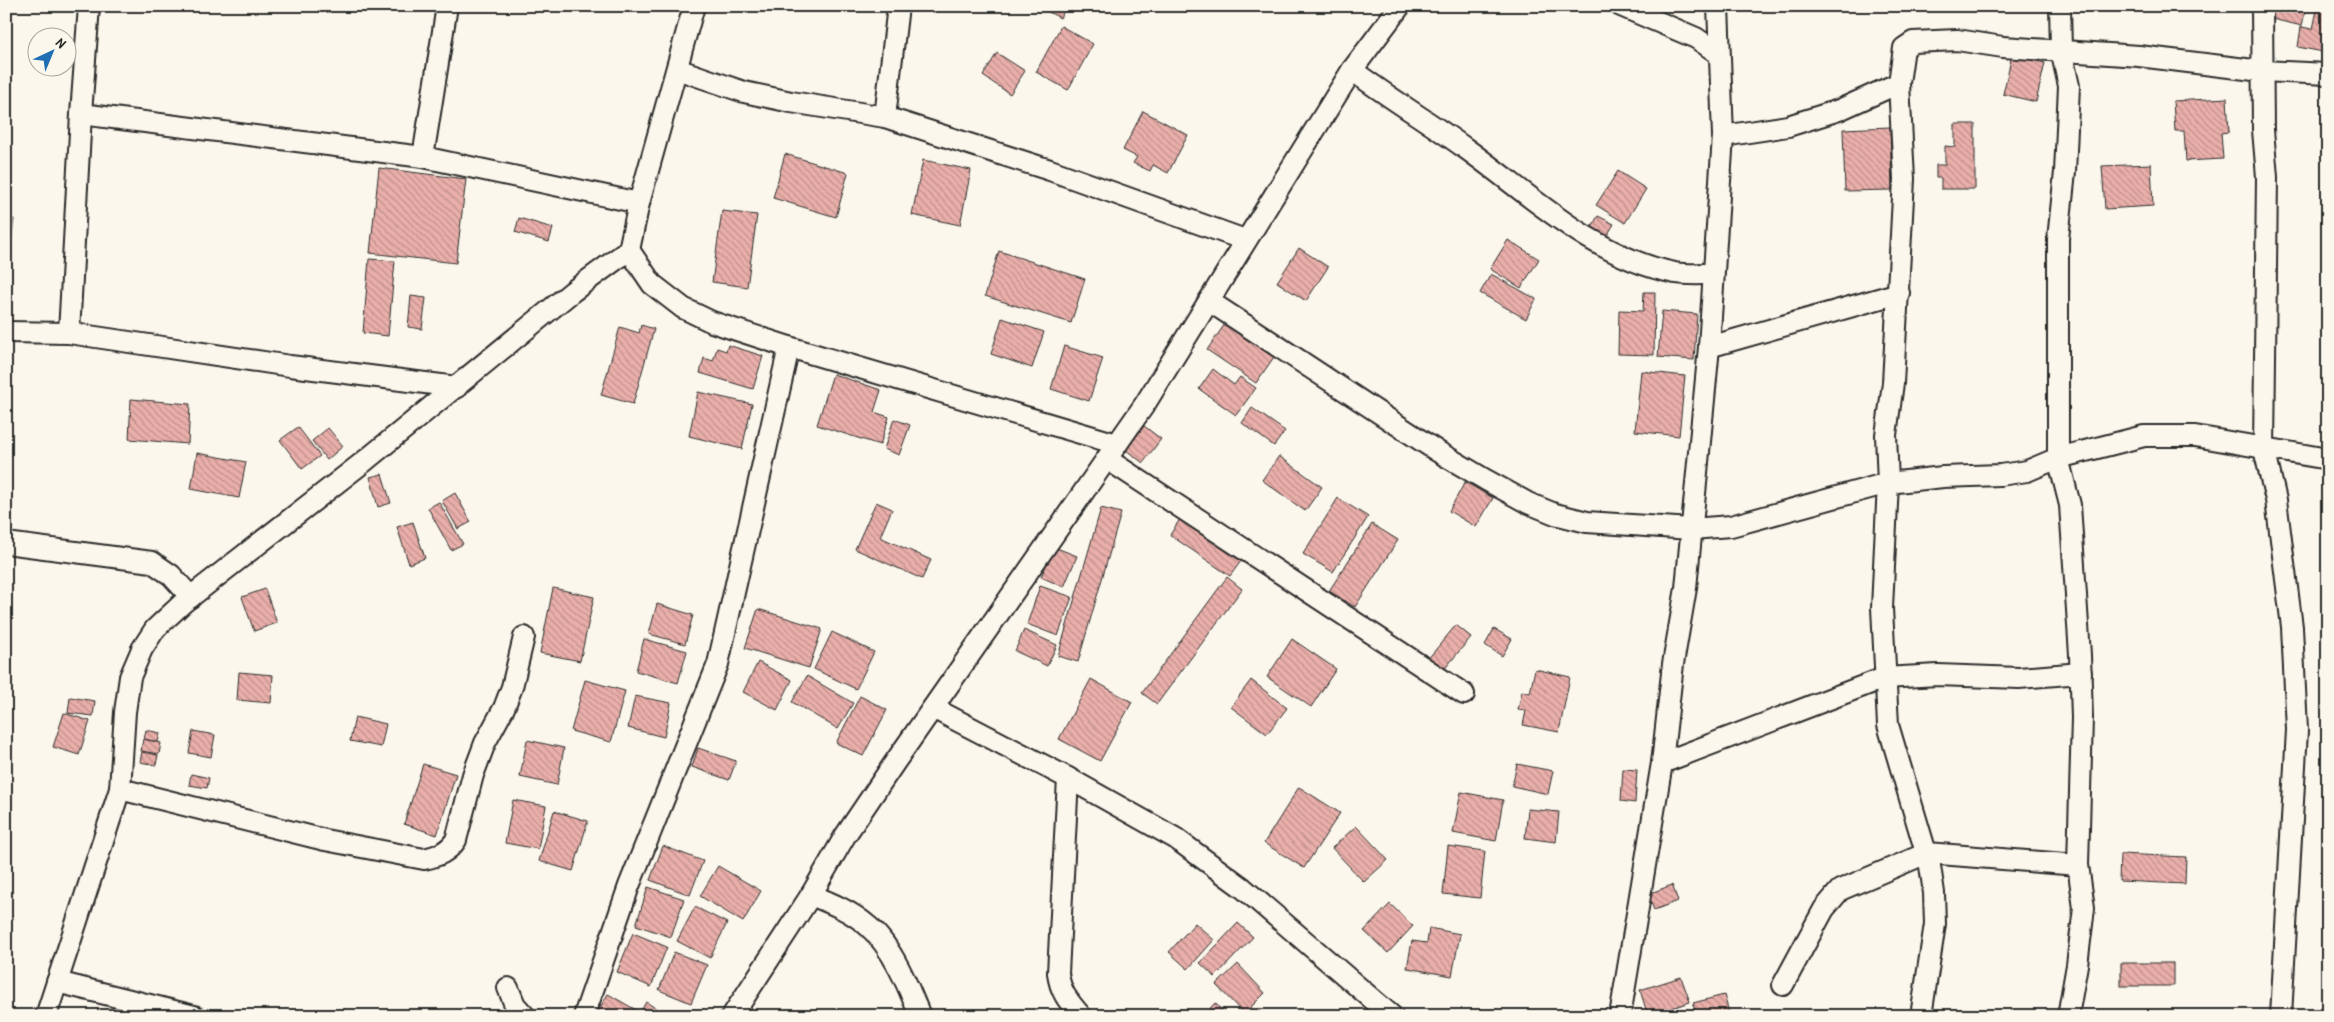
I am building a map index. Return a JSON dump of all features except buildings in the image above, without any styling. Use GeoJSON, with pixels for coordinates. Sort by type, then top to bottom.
{"type":"FeatureCollection","features":[{"type":"Feature","properties":{"kind":"street"},"geometry":{"type":"LineString","coordinates":[[69,333],[89,6]]}},
{"type":"Feature","properties":{"kind":"street"},"geometry":{"type":"LineString","coordinates":[[423,157],[447,6]]}},
{"type":"Feature","properties":{"kind":"street"},"geometry":{"type":"LineString","coordinates":[[46,1016],[120,789],[125,712],[130,677],[142,649],[155,629],[191,597],[457,387],[573,291],[629,250],[639,203],[694,6]]}},
{"type":"Feature","properties":{"kind":"street"},"geometry":{"type":"LineString","coordinates":[[885,117],[898,6]]}},
{"type":"Feature","properties":{"kind":"street"},"geometry":{"type":"LineString","coordinates":[[732,1016],[811,895],[846,836],[1112,451],[1209,301],[1352,70],[1400,6]]}},
{"type":"Feature","properties":{"kind":"street"},"geometry":{"type":"LineString","coordinates":[[1621,6],[1696,38],[1719,54]]}},
{"type":"Feature","properties":{"kind":"street"},"geometry":{"type":"LineString","coordinates":[[1620,1016],[1662,763],[1673,664],[1686,588],[1709,347],[1723,136],[1718,6]]}},
{"type":"Feature","properties":{"kind":"street"},"geometry":{"type":"LineString","coordinates":[[2060,6],[2061,50],[2069,86],[2065,164],[2058,239],[2058,458],[2070,505],[2081,673],[2082,718],[2078,865],[2084,908],[2077,966],[2068,1016]]}},
{"type":"Feature","properties":{"kind":"street"},"geometry":{"type":"LineString","coordinates":[[2262,6],[2262,71],[2267,177],[2264,449],[2276,500],[2292,627],[2297,730],[2281,1016]]}},
{"type":"Feature","properties":{"kind":"street"},"geometry":{"type":"LineString","coordinates":[[1922,1016],[1935,924],[1934,894],[1927,854],[1888,725],[1884,678],[1882,608],[1888,483],[1886,435],[1893,383],[1904,179],[1899,83],[1904,48],[1914,42],[1958,40],[2003,47],[2061,50],[2262,71],[2328,74]]}},
{"type":"Feature","properties":{"kind":"street"},"geometry":{"type":"LineString","coordinates":[[677,69],[744,92],[791,102],[885,117],[1050,170],[1245,240]]}},
{"type":"Feature","properties":{"kind":"street"},"geometry":{"type":"LineString","coordinates":[[1352,70],[1465,148],[1550,214],[1591,240],[1635,261],[1676,273],[1713,274]]}},
{"type":"Feature","properties":{"kind":"street"},"geometry":{"type":"LineString","coordinates":[[1723,136],[1788,126],[1822,116],[1899,83]]}},
{"type":"Feature","properties":{"kind":"street"},"geometry":{"type":"LineString","coordinates":[[81,114],[423,157],[639,203]]}},
{"type":"Feature","properties":{"kind":"street"},"geometry":{"type":"LineString","coordinates":[[629,250],[652,284],[683,308],[712,322],[1112,451],[1464,694]]}},
{"type":"Feature","properties":{"kind":"street"},"geometry":{"type":"LineString","coordinates":[[1709,347],[1899,293]]}},
{"type":"Feature","properties":{"kind":"street"},"geometry":{"type":"LineString","coordinates":[[1209,301],[1437,451],[1528,503],[1555,514],[1587,522],[1691,529],[1731,526],[1888,483],[1943,477],[2000,475],[2027,471],[2058,458],[2144,436],[2195,436],[2328,459]]}},
{"type":"Feature","properties":{"kind":"street"},"geometry":{"type":"LineString","coordinates":[[6,332],[69,333],[290,366],[457,387]]}},
{"type":"Feature","properties":{"kind":"street"},"geometry":{"type":"LineString","coordinates":[[584,1016],[629,886],[718,664],[789,347]]}},
{"type":"Feature","properties":{"kind":"street"},"geometry":{"type":"LineString","coordinates":[[6,543],[152,562],[171,575],[191,597]]}},
{"type":"Feature","properties":{"kind":"street"},"geometry":{"type":"LineString","coordinates":[[120,789],[325,840],[424,859],[437,857],[450,849],[456,840],[473,775],[485,743],[504,708],[512,687],[524,637]]}},
{"type":"Feature","properties":{"kind":"street"},"geometry":{"type":"LineString","coordinates":[[1662,763],[1884,678],[1938,675],[2020,678],[2081,673]]}},
{"type":"Feature","properties":{"kind":"street"},"geometry":{"type":"LineString","coordinates":[[933,708],[1068,778],[1175,838],[1243,888],[1392,1016]]}},
{"type":"Feature","properties":{"kind":"street"},"geometry":{"type":"LineString","coordinates":[[1068,778],[1058,973],[1059,987],[1066,999],[1081,1016]]}},
{"type":"Feature","properties":{"kind":"street"},"geometry":{"type":"LineString","coordinates":[[1783,984],[1824,909],[1840,890],[1927,854],[2078,865]]}},
{"type":"Feature","properties":{"kind":"street"},"geometry":{"type":"LineString","coordinates":[[811,895],[840,906],[870,926],[907,982],[920,1016]]}},
{"type":"Feature","properties":{"kind":"street"},"geometry":{"type":"LineString","coordinates":[[58,982],[194,1016]]}},
{"type":"Feature","properties":{"kind":"street"},"geometry":{"type":"LineString","coordinates":[[508,988],[515,1004],[525,1016]]}}]}
